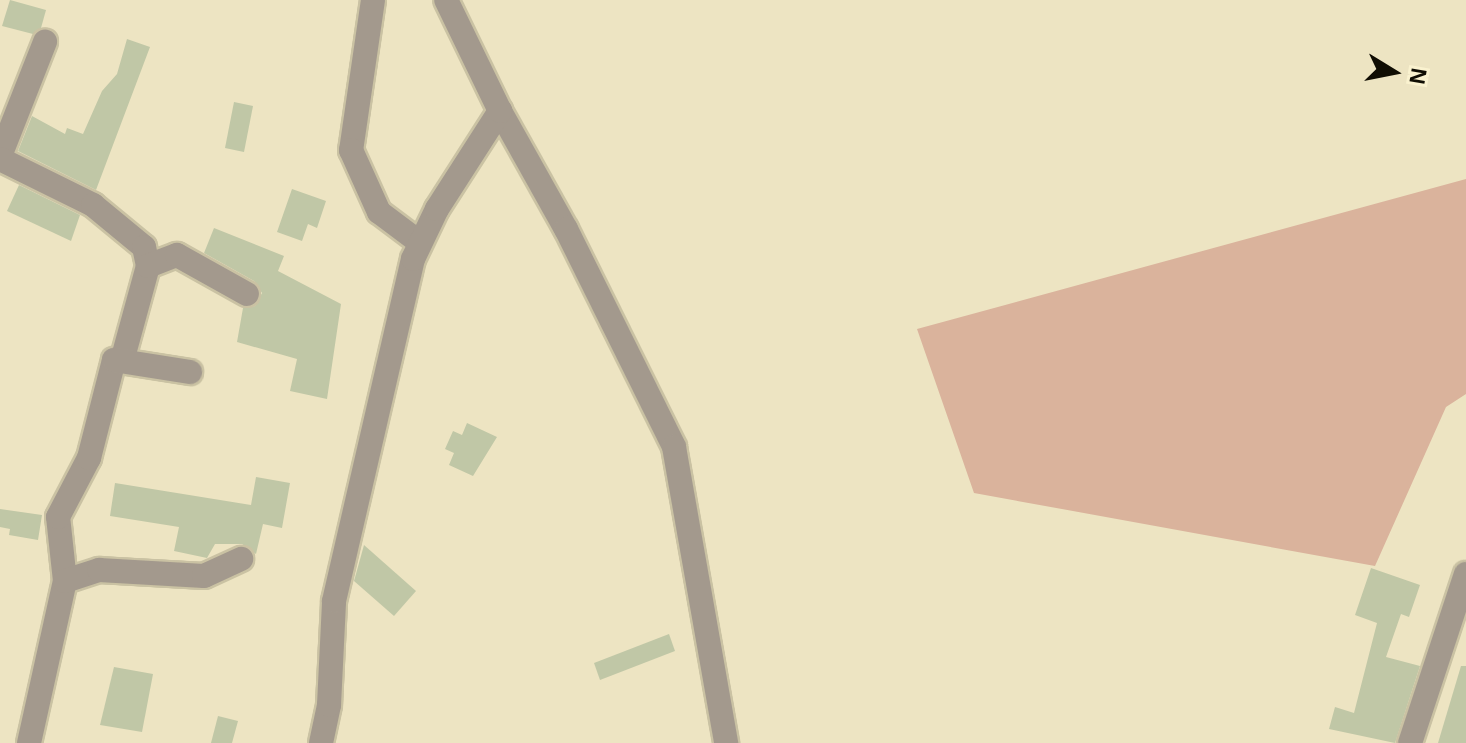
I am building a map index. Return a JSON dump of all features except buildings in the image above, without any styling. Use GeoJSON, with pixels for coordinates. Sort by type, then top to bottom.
{"type":"FeatureCollection","features":[{"type":"Feature","properties":{"kind":"street"},"geometry":{"type":"LineString","coordinates":[[373,0],[351,150],[379,212],[419,242]]}},
{"type":"Feature","properties":{"kind":"street"},"geometry":{"type":"LineString","coordinates":[[446,0],[500,111],[566,229],[674,447],[726,743]]}},
{"type":"Feature","properties":{"kind":"street"},"geometry":{"type":"LineString","coordinates":[[45,42],[0,157],[93,205],[144,247],[148,266],[122,361]]}},
{"type":"Feature","properties":{"kind":"street"},"geometry":{"type":"LineString","coordinates":[[321,743],[329,705],[334,601],[419,242],[500,111]]}},
{"type":"Feature","properties":{"kind":"street"},"geometry":{"type":"LineString","coordinates":[[148,266],[177,255],[247,294]]}},
{"type":"Feature","properties":{"kind":"street"},"geometry":{"type":"LineString","coordinates":[[29,743],[65,581],[58,517],[89,458],[114,360],[190,372]]}},
{"type":"Feature","properties":{"kind":"street"},"geometry":{"type":"LineString","coordinates":[[65,581],[99,570],[204,576],[241,559]]}},
{"type":"Feature","properties":{"kind":"street"},"geometry":{"type":"LineString","coordinates":[[1410,743],[1466,574]]}},
{"type":"Feature","properties":{"kind":"shaded area"},"geometry":{"type":"Polygon","coordinates":[[[1466,179],[1466,394],[1446,407],[1375,566],[974,493],[917,329],[1466,179]]]}}]}
